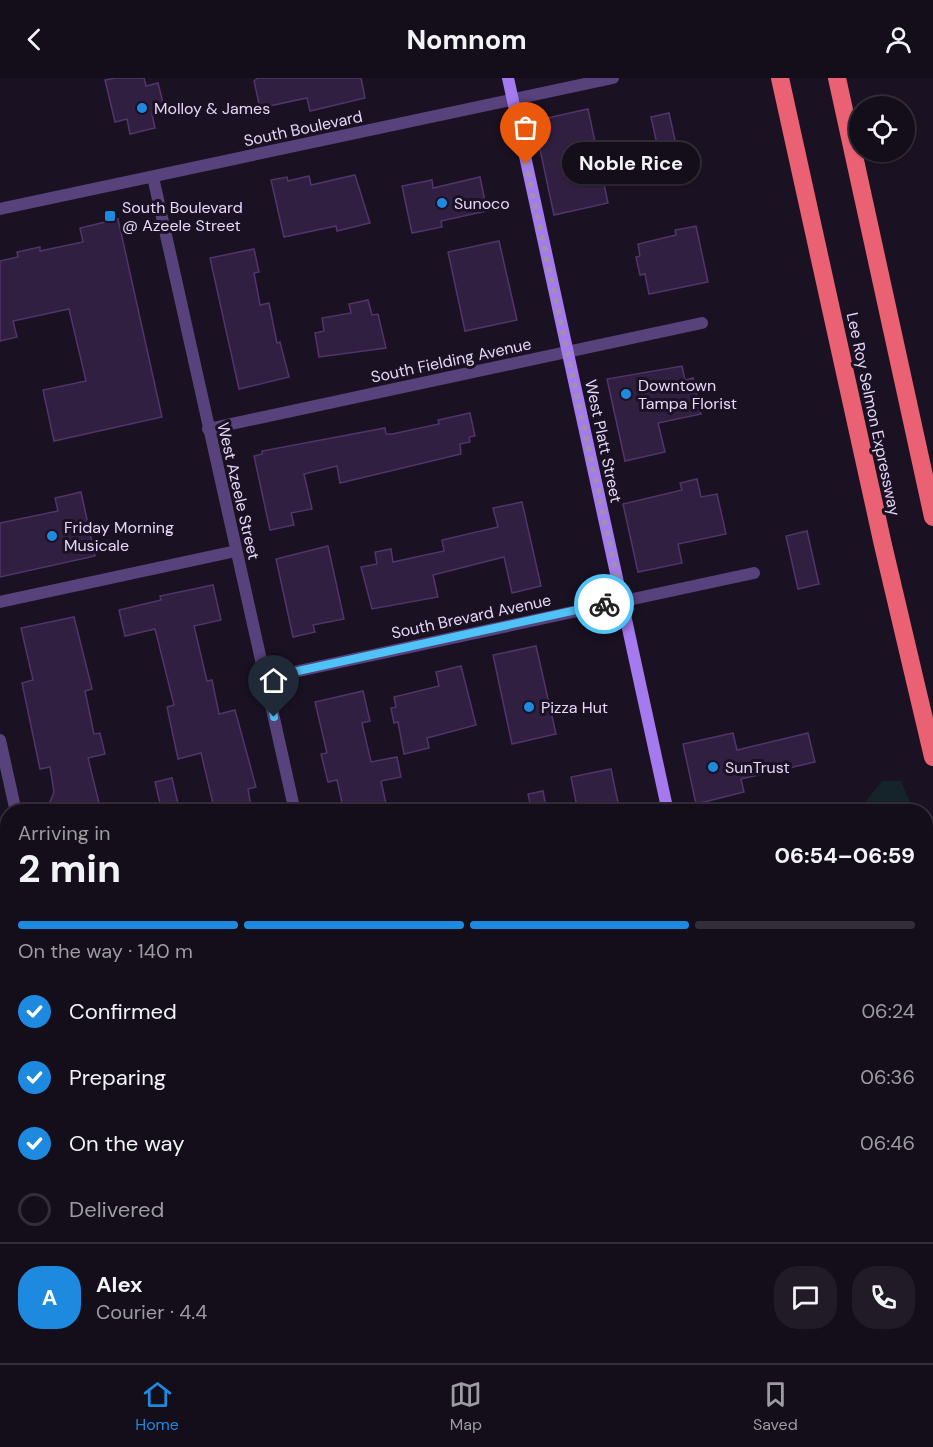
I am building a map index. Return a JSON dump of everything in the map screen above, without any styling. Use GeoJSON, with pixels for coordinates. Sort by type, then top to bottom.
{"type":"FeatureCollection","features":[{"type":"Feature","properties":{"kind":"highway","name":"Lee Roy Selmon Expressway"},"geometry":{"type":"LineString","coordinates":[[780,78],[883,545],[933,758]]}},
{"type":"Feature","properties":{"kind":"highway"},"geometry":{"type":"LineString","coordinates":[[837,78],[933,517]]}},
{"type":"Feature","properties":{"kind":"main road","name":"West Platt Street"},"geometry":{"type":"LineString","coordinates":[[508,78],[666,804]]}},
{"type":"Feature","properties":{"kind":"street","name":"South Boulevard"},"geometry":{"type":"LineString","coordinates":[[0,209],[613,78]]}},
{"type":"Feature","properties":{"kind":"street","name":"West Azeele Street"},"geometry":{"type":"LineString","coordinates":[[153,177],[293,804]]}},
{"type":"Feature","properties":{"kind":"street","name":"South Fielding Avenue"},"geometry":{"type":"LineString","coordinates":[[208,429],[702,323]]}},
{"type":"Feature","properties":{"kind":"street"},"geometry":{"type":"LineString","coordinates":[[0,602],[236,551]]}},
{"type":"Feature","properties":{"kind":"street","name":"South Brevard Avenue"},"geometry":{"type":"LineString","coordinates":[[266,678],[754,573]]}},
{"type":"Feature","properties":{"kind":"street"},"geometry":{"type":"LineString","coordinates":[[0,740],[14,804]]}},
{"type":"Feature","properties":{"kind":"shaded area"},"geometry":{"type":"Polygon","coordinates":[[[882,781],[901,781],[911,804],[864,804],[882,781]]]}},
{"type":"Feature","properties":{"kind":"building"},"geometry":{"type":"Polygon","coordinates":[[[144,78],[146,86],[158,83],[165,111],[152,114],[155,128],[130,134],[127,119],[115,122],[105,80],[144,78]]]}},
{"type":"Feature","properties":{"kind":"building"},"geometry":{"type":"Polygon","coordinates":[[[258,78],[361,78],[365,98],[310,111],[307,98],[260,108],[254,81],[258,78]]]}},
{"type":"Feature","properties":{"kind":"building"},"geometry":{"type":"Polygon","coordinates":[[[588,109],[608,203],[554,215],[534,121],[588,109]]]}},
{"type":"Feature","properties":{"kind":"building"},"geometry":{"type":"Polygon","coordinates":[[[669,113],[679,158],[661,162],[651,117],[669,113]]]}},
{"type":"Feature","properties":{"kind":"building"},"geometry":{"type":"Polygon","coordinates":[[[355,175],[370,223],[337,231],[336,226],[284,237],[271,180],[287,177],[288,181],[309,176],[311,185],[355,175]]]}},
{"type":"Feature","properties":{"kind":"building"},"geometry":{"type":"Polygon","coordinates":[[[480,177],[487,211],[441,221],[442,227],[412,233],[402,186],[432,180],[433,188],[480,177]]]}},
{"type":"Feature","properties":{"kind":"building"},"geometry":{"type":"Polygon","coordinates":[[[118,219],[162,417],[54,441],[43,390],[86,381],[69,309],[13,321],[17,337],[0,341],[0,261],[18,257],[17,252],[40,247],[40,251],[83,242],[80,228],[118,219]]]}},
{"type":"Feature","properties":{"kind":"building"},"geometry":{"type":"Polygon","coordinates":[[[696,226],[708,282],[649,294],[645,274],[640,275],[636,257],[640,256],[638,244],[676,235],[675,230],[696,226]]]}},
{"type":"Feature","properties":{"kind":"building"},"geometry":{"type":"Polygon","coordinates":[[[499,241],[517,320],[465,331],[448,252],[499,241]]]}},
{"type":"Feature","properties":{"kind":"building"},"geometry":{"type":"Polygon","coordinates":[[[254,249],[259,272],[254,273],[260,305],[269,303],[277,343],[280,342],[289,377],[239,389],[210,258],[254,249]]]}},
{"type":"Feature","properties":{"kind":"building"},"geometry":{"type":"Polygon","coordinates":[[[368,300],[372,315],[378,314],[386,348],[319,357],[315,333],[324,331],[322,318],[351,313],[349,304],[368,300]]]}},
{"type":"Feature","properties":{"kind":"building"},"geometry":{"type":"Polygon","coordinates":[[[682,366],[685,380],[693,378],[701,414],[658,423],[665,452],[625,461],[607,379],[682,366]]]}},
{"type":"Feature","properties":{"kind":"building"},"geometry":{"type":"Polygon","coordinates":[[[470,413],[475,436],[469,437],[470,442],[460,444],[461,454],[340,483],[337,466],[304,474],[312,509],[291,513],[294,525],[270,530],[254,456],[262,454],[262,451],[385,428],[386,434],[392,434],[439,424],[438,420],[470,413]]]}},
{"type":"Feature","properties":{"kind":"building"},"geometry":{"type":"Polygon","coordinates":[[[697,479],[701,497],[717,494],[726,534],[678,544],[682,563],[638,572],[623,504],[682,490],[680,483],[697,479]]]}},
{"type":"Feature","properties":{"kind":"building"},"geometry":{"type":"Polygon","coordinates":[[[81,492],[95,556],[0,577],[0,523],[58,511],[55,498],[81,492]]]}},
{"type":"Feature","properties":{"kind":"building"},"geometry":{"type":"Polygon","coordinates":[[[522,502],[541,586],[512,593],[504,557],[433,575],[438,597],[372,609],[361,567],[377,564],[375,552],[391,549],[393,562],[444,551],[442,540],[498,527],[493,508],[522,502]]]}},
{"type":"Feature","properties":{"kind":"building"},"geometry":{"type":"Polygon","coordinates":[[[807,531],[819,584],[798,589],[786,536],[807,531]]]}},
{"type":"Feature","properties":{"kind":"building"},"geometry":{"type":"Polygon","coordinates":[[[328,546],[344,619],[313,625],[315,632],[293,637],[276,559],[328,546]]]}},
{"type":"Feature","properties":{"kind":"building"},"geometry":{"type":"Polygon","coordinates":[[[213,585],[221,620],[194,626],[207,681],[212,680],[219,714],[235,710],[256,787],[248,789],[251,804],[213,804],[201,753],[178,759],[167,707],[174,705],[155,629],[125,636],[119,610],[161,600],[160,596],[213,585]]]}},
{"type":"Feature","properties":{"kind":"building"},"geometry":{"type":"Polygon","coordinates":[[[74,617],[92,689],[85,691],[94,734],[100,733],[105,754],[88,758],[99,804],[50,804],[54,792],[50,767],[40,769],[22,683],[33,680],[21,628],[74,617]]]}},
{"type":"Feature","properties":{"kind":"building"},"geometry":{"type":"Polygon","coordinates":[[[536,646],[556,734],[512,744],[493,655],[536,646]]]}},
{"type":"Feature","properties":{"kind":"building"},"geometry":{"type":"Polygon","coordinates":[[[461,666],[476,725],[427,738],[429,748],[404,754],[398,722],[394,723],[391,708],[396,707],[394,697],[439,686],[436,672],[461,666]]]}},
{"type":"Feature","properties":{"kind":"building"},"geometry":{"type":"Polygon","coordinates":[[[363,691],[370,721],[362,723],[371,762],[397,757],[401,777],[381,781],[386,804],[342,804],[337,780],[328,782],[321,754],[327,753],[315,702],[363,691]]]}},
{"type":"Feature","properties":{"kind":"building","name":"SunTrust"},"geometry":{"type":"Polygon","coordinates":[[[733,733],[737,750],[808,733],[815,762],[741,779],[744,792],[696,804],[683,744],[733,733]]]}},
{"type":"Feature","properties":{"kind":"building"},"geometry":{"type":"Polygon","coordinates":[[[611,769],[618,804],[576,804],[571,777],[611,769]]]}},
{"type":"Feature","properties":{"kind":"building"},"geometry":{"type":"Polygon","coordinates":[[[172,778],[178,804],[160,804],[155,782],[172,778]]]}},
{"type":"Feature","properties":{"kind":"building"},"geometry":{"type":"Polygon","coordinates":[[[543,791],[545,804],[530,804],[528,794],[543,791]]]}},
{"type":"Feature","properties":{"kind":"way so far"},"geometry":{"type":"LineString","coordinates":[[526,164],[622,600],[604,604]]}},
{"type":"Feature","properties":{"kind":"place","name":"Molloy & James"},"geometry":{"type":"Point","coordinates":[142,108]}},
{"type":"Feature","properties":{"kind":"place","name":"Noble Rice"},"geometry":{"type":"Point","coordinates":[526,164]}},
{"type":"Feature","properties":{"kind":"place","name":"Sunoco"},"geometry":{"type":"Point","coordinates":[442,203]}},
{"type":"Feature","properties":{"kind":"place","name":"South Boulevard @ Azeele Street"},"geometry":{"type":"Point","coordinates":[110,216]}},
{"type":"Feature","properties":{"kind":"place","name":"Downtown Tampa Florist"},"geometry":{"type":"Point","coordinates":[626,394]}},
{"type":"Feature","properties":{"kind":"place","name":"Friday Morning Musicale"},"geometry":{"type":"Point","coordinates":[52,536]}},
{"type":"Feature","properties":{"kind":"place","name":"Pizza Hut"},"geometry":{"type":"Point","coordinates":[529,707]}},
{"type":"Feature","properties":{"kind":"place","name":"SunTrust"},"geometry":{"type":"Point","coordinates":[713,767]}},
{"type":"Feature","properties":{"kind":"route"},"geometry":{"type":"LineString","coordinates":[[274,717],[266,678],[604,604]]}}]}
